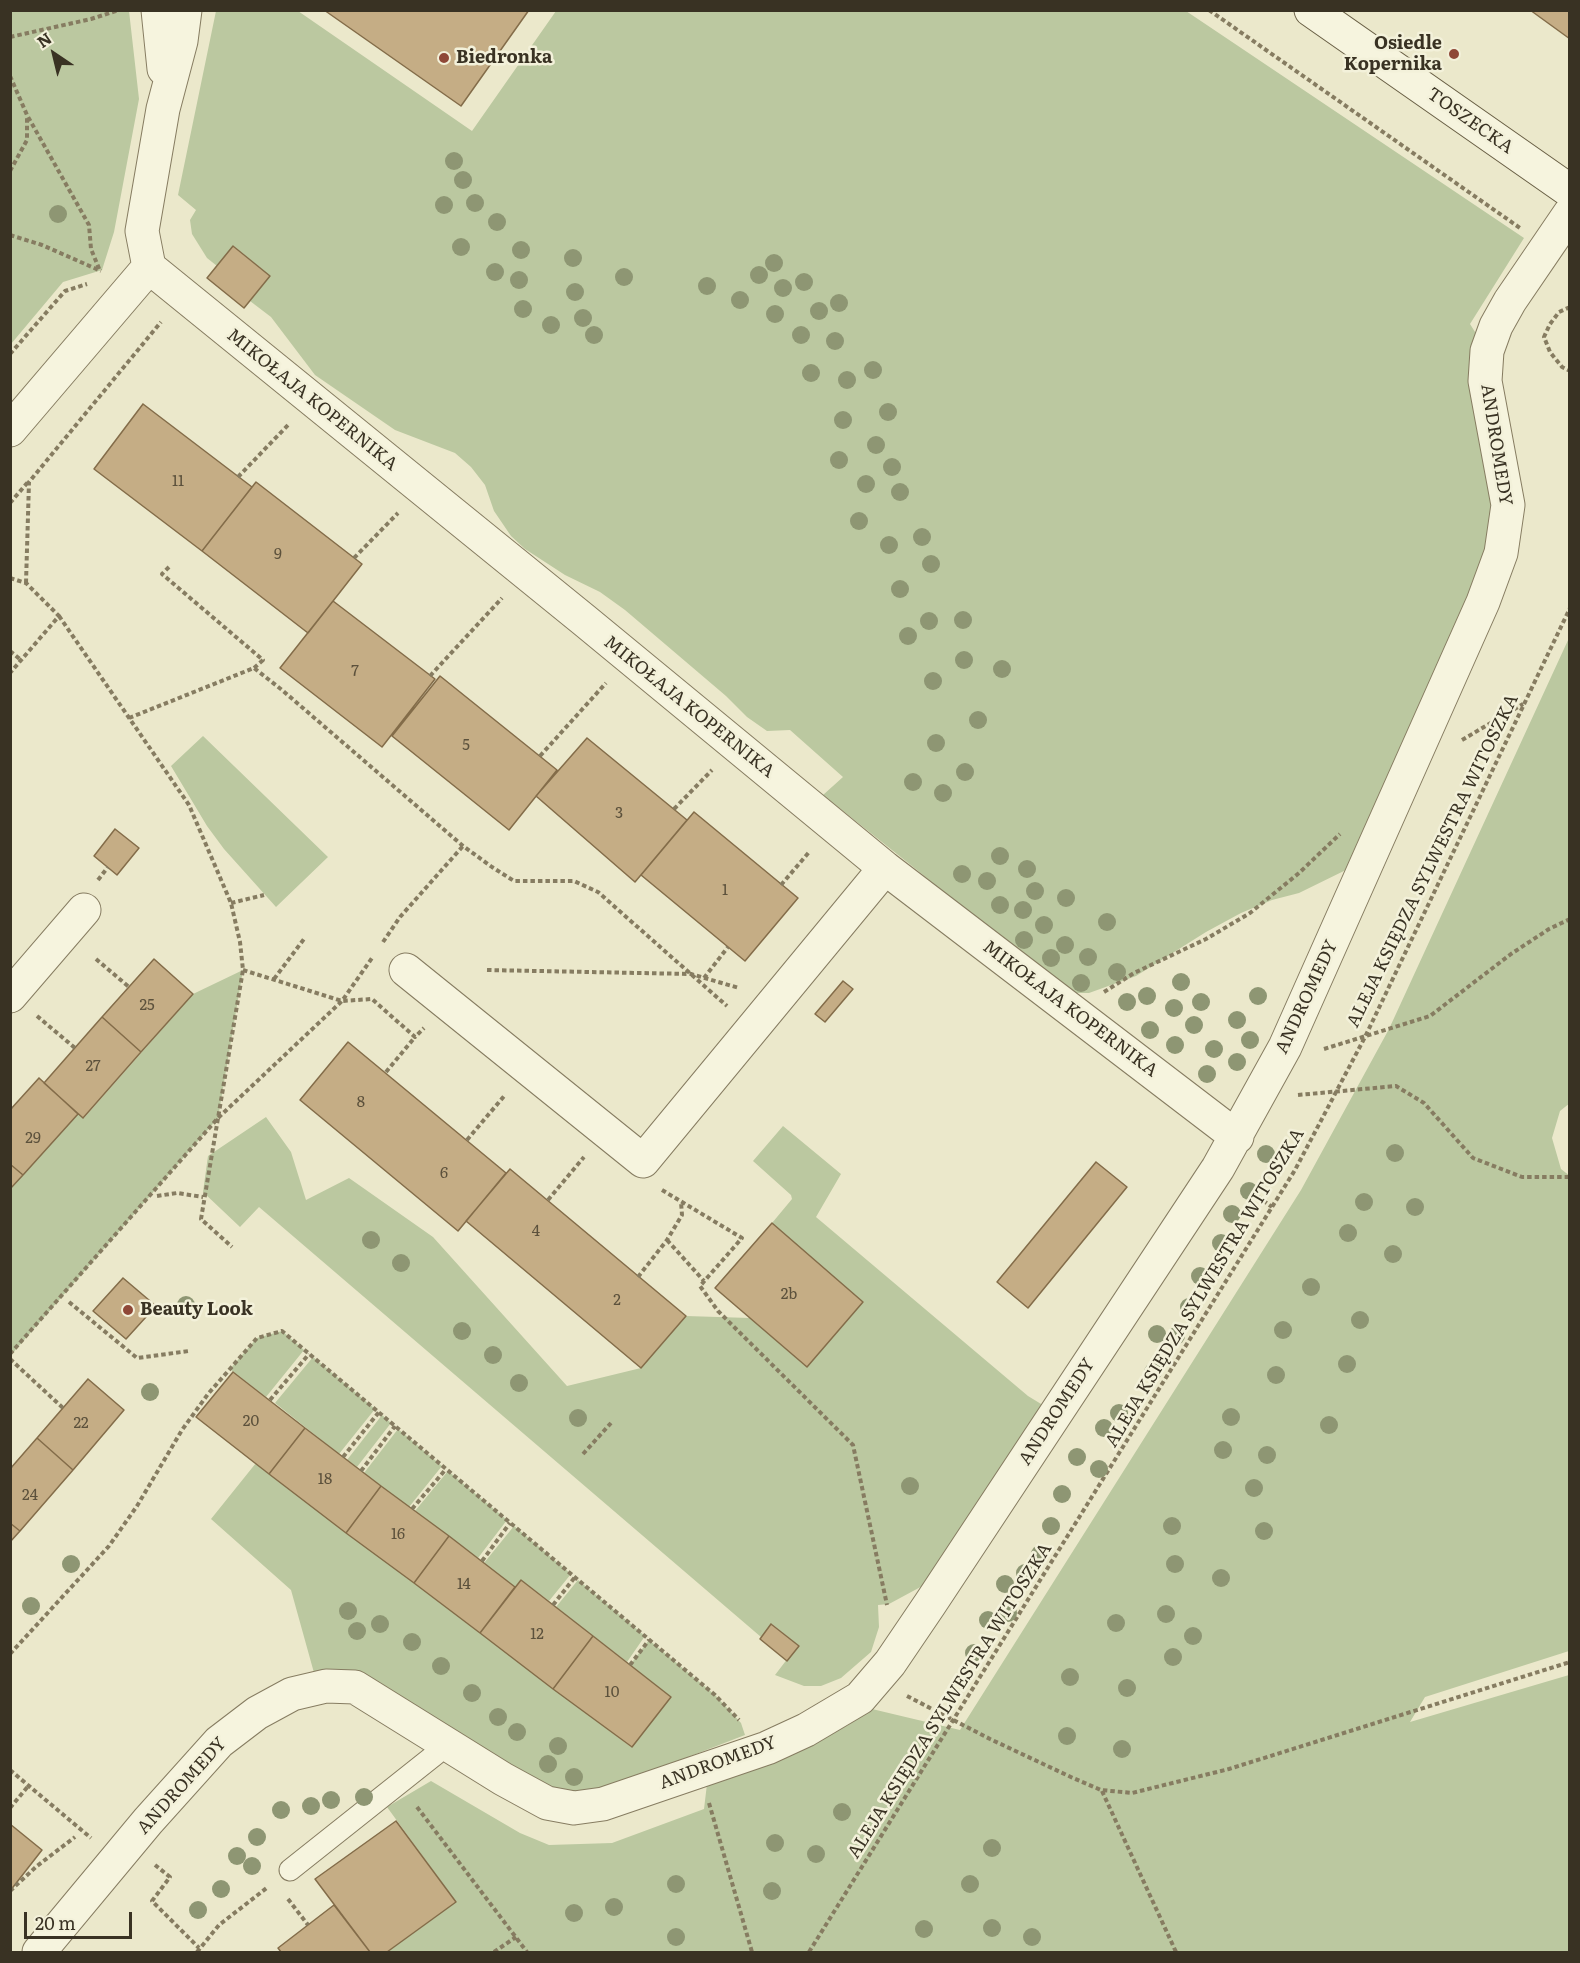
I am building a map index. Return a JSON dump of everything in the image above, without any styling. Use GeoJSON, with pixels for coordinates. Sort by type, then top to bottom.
{"type":"FeatureCollection","features":[{"type":"Feature","properties":{"kind":"street"},"geometry":{"type":"LineString","coordinates":[[158,10],[166,94]]}},
{"type":"Feature","properties":{"kind":"street"},"geometry":{"type":"LineString","coordinates":[[10,430],[149,267],[142,231],[166,94],[181,41],[185,10]]}},
{"type":"Feature","properties":{"kind":"street","name":"TOSZECKA"},"geometry":{"type":"LineString","coordinates":[[1311,10],[1569,191]]}},
{"type":"Feature","properties":{"kind":"street","name":"ANDROMEDY"},"geometry":{"type":"LineString","coordinates":[[39,1953],[148,1821],[219,1742],[257,1713],[292,1694],[326,1686],[355,1687],[503,1779],[547,1803],[574,1808],[603,1804],[767,1748],[806,1730],[860,1698],[890,1663],[930,1604],[1237,1137],[1285,1047],[1403,785],[1483,602],[1501,553],[1508,505],[1485,381],[1487,351],[1496,326],[1510,301],[1569,213]]}},
{"type":"Feature","properties":{"kind":"street","name":"MIKOŁAJA KOPERNIKA"},"geometry":{"type":"LineString","coordinates":[[149,267],[885,868],[1237,1137]]}},
{"type":"Feature","properties":{"kind":"street"},"geometry":{"type":"LineString","coordinates":[[406,970],[643,1161],[885,868]]}},
{"type":"Feature","properties":{"kind":"street"},"geometry":{"type":"LineString","coordinates":[[22,1005],[84,910]]}},
{"type":"Feature","properties":{"kind":"lane"},"geometry":{"type":"LineString","coordinates":[[283,1876],[436,1754]]}},
{"type":"Feature","properties":{"kind":"path"},"geometry":{"type":"LineString","coordinates":[[10,37],[91,19],[119,10]]}},
{"type":"Feature","properties":{"kind":"path"},"geometry":{"type":"LineString","coordinates":[[1209,10],[1546,246]]}},
{"type":"Feature","properties":{"kind":"path"},"geometry":{"type":"LineString","coordinates":[[10,76],[27,115],[89,225],[91,249],[104,278]]}},
{"type":"Feature","properties":{"kind":"path"},"geometry":{"type":"LineString","coordinates":[[10,171],[27,140],[27,115]]}},
{"type":"Feature","properties":{"kind":"path"},"geometry":{"type":"LineString","coordinates":[[10,235],[42,245],[101,272]]}},
{"type":"Feature","properties":{"kind":"path"},"geometry":{"type":"LineString","coordinates":[[10,354],[65,291],[94,281]]}},
{"type":"Feature","properties":{"kind":"path"},"geometry":{"type":"LineString","coordinates":[[10,503],[183,296]]}},
{"type":"Feature","properties":{"kind":"path"},"geometry":{"type":"LineString","coordinates":[[1569,307],[1559,312],[1544,337],[1550,352],[1562,367],[1569,371]]}},
{"type":"Feature","properties":{"kind":"path"},"geometry":{"type":"LineString","coordinates":[[238,477],[291,423]]}},
{"type":"Feature","properties":{"kind":"path"},"geometry":{"type":"LineString","coordinates":[[26,583],[29,482]]}},
{"type":"Feature","properties":{"kind":"path"},"geometry":{"type":"LineString","coordinates":[[354,558],[400,512]]}},
{"type":"Feature","properties":{"kind":"path"},"geometry":{"type":"LineString","coordinates":[[129,718],[254,668],[262,660],[162,574],[169,567]]}},
{"type":"Feature","properties":{"kind":"path"},"geometry":{"type":"LineString","coordinates":[[10,578],[26,583],[59,616],[189,805],[231,903],[240,942],[243,970],[201,1219],[232,1247]]}},
{"type":"Feature","properties":{"kind":"path"},"geometry":{"type":"LineString","coordinates":[[430,676],[503,598]]}},
{"type":"Feature","properties":{"kind":"path","name":"ALEJA KSIĘDZA SYLWESTRA WITOSZKA"},"geometry":{"type":"LineString","coordinates":[[809,1953],[1295,1170],[1365,1037],[1569,608]]}},
{"type":"Feature","properties":{"kind":"path"},"geometry":{"type":"LineString","coordinates":[[10,673],[59,616]]}},
{"type":"Feature","properties":{"kind":"path"},"geometry":{"type":"LineString","coordinates":[[10,651],[21,660]]}},
{"type":"Feature","properties":{"kind":"path"},"geometry":{"type":"LineString","coordinates":[[254,668],[464,846],[514,881],[574,881],[598,892],[728,1006]]}},
{"type":"Feature","properties":{"kind":"path"},"geometry":{"type":"LineString","coordinates":[[540,756],[607,682]]}},
{"type":"Feature","properties":{"kind":"path"},"geometry":{"type":"LineString","coordinates":[[1458,743],[1524,704]]}},
{"type":"Feature","properties":{"kind":"path"},"geometry":{"type":"LineString","coordinates":[[674,809],[713,769]]}},
{"type":"Feature","properties":{"kind":"path"},"geometry":{"type":"LineString","coordinates":[[1072,1011],[1134,973],[1206,939],[1250,913],[1299,873],[1345,829]]}},
{"type":"Feature","properties":{"kind":"path"},"geometry":{"type":"LineString","coordinates":[[409,907],[464,846]]}},
{"type":"Feature","properties":{"kind":"path"},"geometry":{"type":"LineString","coordinates":[[781,885],[811,849]]}},
{"type":"Feature","properties":{"kind":"path"},"geometry":{"type":"LineString","coordinates":[[231,903],[264,895]]}},
{"type":"Feature","properties":{"kind":"path"},"geometry":{"type":"LineString","coordinates":[[1322,1049],[1430,1016],[1511,954],[1569,919]]}},
{"type":"Feature","properties":{"kind":"path"},"geometry":{"type":"LineString","coordinates":[[274,979],[304,939]]}},
{"type":"Feature","properties":{"kind":"path"},"geometry":{"type":"LineString","coordinates":[[704,978],[728,947]]}},
{"type":"Feature","properties":{"kind":"path"},"geometry":{"type":"LineString","coordinates":[[96,959],[129,987]]}},
{"type":"Feature","properties":{"kind":"path"},"geometry":{"type":"LineString","coordinates":[[10,1354],[218,1118],[342,1001],[243,970]]}},
{"type":"Feature","properties":{"kind":"path"},"geometry":{"type":"LineString","coordinates":[[487,970],[694,975],[742,988]]}},
{"type":"Feature","properties":{"kind":"path"},"geometry":{"type":"LineString","coordinates":[[22,1005],[75,1048]]}},
{"type":"Feature","properties":{"kind":"path"},"geometry":{"type":"LineString","coordinates":[[386,1072],[415,1037]]}},
{"type":"Feature","properties":{"kind":"path"},"geometry":{"type":"LineString","coordinates":[[1257,1100],[1396,1086],[1424,1102],[1473,1158],[1522,1177],[1569,1177]]}},
{"type":"Feature","properties":{"kind":"path"},"geometry":{"type":"LineString","coordinates":[[466,1140],[509,1091]]}},
{"type":"Feature","properties":{"kind":"path"},"geometry":{"type":"LineString","coordinates":[[548,1200],[586,1155]]}},
{"type":"Feature","properties":{"kind":"path"},"geometry":{"type":"LineString","coordinates":[[157,1196],[177,1193],[203,1197]]}},
{"type":"Feature","properties":{"kind":"path"},"geometry":{"type":"LineString","coordinates":[[681,1202],[682,1215]]}},
{"type":"Feature","properties":{"kind":"path"},"geometry":{"type":"LineString","coordinates":[[638,1277],[667,1240],[682,1215],[691,1209]]}},
{"type":"Feature","properties":{"kind":"path"},"geometry":{"type":"LineString","coordinates":[[667,1240],[704,1281]]}},
{"type":"Feature","properties":{"kind":"path"},"geometry":{"type":"LineString","coordinates":[[700,1286],[718,1311],[853,1445],[861,1470]]}},
{"type":"Feature","properties":{"kind":"path"},"geometry":{"type":"LineString","coordinates":[[69,1302],[137,1358],[189,1351]]}},
{"type":"Feature","properties":{"kind":"path"},"geometry":{"type":"LineString","coordinates":[[10,1654],[109,1546],[137,1506],[182,1430],[208,1394],[257,1338],[282,1331],[715,1695],[741,1723]]}},
{"type":"Feature","properties":{"kind":"path"},"geometry":{"type":"LineString","coordinates":[[270,1400],[309,1354]]}},
{"type":"Feature","properties":{"kind":"path"},"geometry":{"type":"LineString","coordinates":[[10,1359],[63,1408]]}},
{"type":"Feature","properties":{"kind":"path"},"geometry":{"type":"LineString","coordinates":[[343,1457],[379,1413]]}},
{"type":"Feature","properties":{"kind":"path"},"geometry":{"type":"LineString","coordinates":[[584,1454],[612,1423]]}},
{"type":"Feature","properties":{"kind":"path"},"geometry":{"type":"LineString","coordinates":[[361,1471],[395,1426]]}},
{"type":"Feature","properties":{"kind":"path"},"geometry":{"type":"LineString","coordinates":[[853,1445],[889,1615]]}},
{"type":"Feature","properties":{"kind":"path"},"geometry":{"type":"LineString","coordinates":[[412,1509],[446,1469]]}},
{"type":"Feature","properties":{"kind":"path"},"geometry":{"type":"LineString","coordinates":[[482,1561],[510,1523]]}},
{"type":"Feature","properties":{"kind":"path"},"geometry":{"type":"LineString","coordinates":[[553,1605],[574,1577]]}},
{"type":"Feature","properties":{"kind":"path"},"geometry":{"type":"LineString","coordinates":[[630,1665],[649,1640]]}},
{"type":"Feature","properties":{"kind":"path"},"geometry":{"type":"LineString","coordinates":[[905,1695],[990,1739],[1101,1790],[1132,1793],[1209,1774],[1569,1662]]}},
{"type":"Feature","properties":{"kind":"path"},"geometry":{"type":"LineString","coordinates":[[10,1770],[84,1831]]}},
{"type":"Feature","properties":{"kind":"path"},"geometry":{"type":"LineString","coordinates":[[400,1784],[527,1953]]}},
{"type":"Feature","properties":{"kind":"path"},"geometry":{"type":"LineString","coordinates":[[10,1808],[29,1785]]}},
{"type":"Feature","properties":{"kind":"path"},"geometry":{"type":"LineString","coordinates":[[1101,1790],[1176,1953]]}},
{"type":"Feature","properties":{"kind":"path"},"geometry":{"type":"LineString","coordinates":[[708,1799],[752,1953]]}},
{"type":"Feature","properties":{"kind":"path"},"geometry":{"type":"LineString","coordinates":[[10,1891],[75,1837]]}},
{"type":"Feature","properties":{"kind":"path"},"geometry":{"type":"LineString","coordinates":[[162,1912],[198,1950],[219,1925],[283,1876],[308,1925]]}},
{"type":"Feature","properties":{"kind":"path"},"geometry":{"type":"LineString","coordinates":[[494,1953],[516,1937]]}},
{"type":"Feature","properties":{"kind":"green space"},"geometry":{"type":"Polygon","coordinates":[[[11,10],[129,11],[139,99],[114,232],[102,270],[63,282],[11,344],[11,10]]]}},
{"type":"Feature","properties":{"kind":"green space"},"geometry":{"type":"Polygon","coordinates":[[[216,11],[298,11],[472,131],[556,11],[1186,11],[1524,238],[1470,324],[1487,351],[1508,505],[1352,867],[1299,893],[1272,900],[1241,913],[1136,976],[1089,993],[1065,993],[823,795],[843,777],[790,730],[767,731],[747,717],[726,696],[625,610],[600,592],[565,575],[525,549],[511,536],[494,511],[485,485],[471,467],[455,453],[395,430],[315,375],[271,317],[250,301],[270,276],[234,246],[217,266],[207,258],[192,234],[190,220],[196,210],[178,195],[216,11]]]}},
{"type":"Feature","properties":{"kind":"green space"},"geometry":{"type":"Polygon","coordinates":[[[1569,638],[1570,1103],[1560,1111],[1552,1138],[1561,1169],[1570,1176],[1569,1651],[1425,1697],[1410,1722],[1569,1675],[1569,1952],[387,1952],[456,1902],[387,1807],[431,1781],[520,1833],[549,1845],[612,1843],[704,1809],[707,1784],[811,1744],[848,1725],[872,1709],[960,1730],[1301,1190],[1389,1029],[1569,638]]]}},
{"type":"Feature","properties":{"kind":"green space"},"geometry":{"type":"Polygon","coordinates":[[[203,736],[328,857],[276,907],[224,849],[207,826],[171,766],[203,736]]]}},
{"type":"Feature","properties":{"kind":"green space"},"geometry":{"type":"Polygon","coordinates":[[[243,970],[218,1118],[11,1355],[11,1188],[78,1114],[84,1118],[193,994],[243,970]]]}},
{"type":"Feature","properties":{"kind":"green space"},"geometry":{"type":"Polygon","coordinates":[[[266,1117],[291,1152],[306,1200],[349,1178],[433,1237],[567,1386],[641,1368],[686,1316],[750,1318],[808,1366],[863,1302],[772,1223],[792,1199],[791,1195],[753,1161],[783,1126],[841,1174],[816,1217],[1028,1396],[1046,1407],[939,1577],[889,1604],[878,1605],[879,1627],[871,1652],[841,1678],[821,1686],[804,1686],[775,1675],[798,1645],[772,1624],[761,1637],[259,1207],[240,1227],[203,1192],[208,1156],[266,1117]]]}},
{"type":"Feature","properties":{"kind":"green space"},"geometry":{"type":"Polygon","coordinates":[[[282,1331],[304,1350],[266,1397],[230,1369],[257,1338],[282,1331]]]}},
{"type":"Feature","properties":{"kind":"green space"},"geometry":{"type":"Polygon","coordinates":[[[313,1357],[375,1409],[339,1454],[275,1403],[313,1357]]]}},
{"type":"Feature","properties":{"kind":"green space"},"geometry":{"type":"Polygon","coordinates":[[[382,1415],[391,1423],[357,1467],[347,1460],[382,1415]]]}},
{"type":"Feature","properties":{"kind":"green space"},"geometry":{"type":"Polygon","coordinates":[[[398,1429],[442,1466],[409,1507],[364,1473],[398,1429]]]}},
{"type":"Feature","properties":{"kind":"green space"},"geometry":{"type":"Polygon","coordinates":[[[256,1463],[631,1747],[671,1697],[630,1665],[649,1640],[715,1695],[741,1723],[745,1735],[616,1785],[554,1796],[316,1680],[291,1590],[211,1519],[256,1463]]]}},
{"type":"Feature","properties":{"kind":"green space"},"geometry":{"type":"Polygon","coordinates":[[[448,1471],[507,1520],[478,1558],[415,1511],[448,1471]]]}},
{"type":"Feature","properties":{"kind":"green space"},"geometry":{"type":"Polygon","coordinates":[[[514,1526],[571,1574],[549,1601],[521,1580],[515,1587],[484,1563],[514,1526]]]}},
{"type":"Feature","properties":{"kind":"green space"},"geometry":{"type":"Polygon","coordinates":[[[578,1580],[645,1636],[627,1662],[556,1607],[578,1580]]]}},
{"type":"Feature","properties":{"kind":"building","name":"Biedronka"},"geometry":{"type":"Polygon","coordinates":[[[324,10],[529,10],[461,106],[324,10]]]}},
{"type":"Feature","properties":{"kind":"building"},"geometry":{"type":"Polygon","coordinates":[[[1530,10],[1570,10],[1570,39],[1530,10]]]}},
{"type":"Feature","properties":{"kind":"building"},"geometry":{"type":"Polygon","coordinates":[[[233,246],[270,276],[244,308],[207,278],[233,246]]]}},
{"type":"Feature","properties":{"kind":"building"},"geometry":{"type":"Polygon","coordinates":[[[143,404],[252,487],[202,551],[94,469],[143,404]]]}},
{"type":"Feature","properties":{"kind":"building"},"geometry":{"type":"Polygon","coordinates":[[[256,482],[362,564],[308,633],[202,551],[256,482]]]}},
{"type":"Feature","properties":{"kind":"building"},"geometry":{"type":"Polygon","coordinates":[[[333,601],[435,679],[382,747],[280,668],[333,601]]]}},
{"type":"Feature","properties":{"kind":"building"},"geometry":{"type":"Polygon","coordinates":[[[440,676],[557,770],[509,830],[392,736],[440,676]]]}},
{"type":"Feature","properties":{"kind":"building"},"geometry":{"type":"Polygon","coordinates":[[[587,738],[687,820],[635,882],[536,796],[587,738]]]}},
{"type":"Feature","properties":{"kind":"building"},"geometry":{"type":"Polygon","coordinates":[[[694,812],[798,898],[745,961],[641,875],[694,812]]]}},
{"type":"Feature","properties":{"kind":"building"},"geometry":{"type":"Polygon","coordinates":[[[115,829],[139,848],[117,875],[94,856],[115,829]]]}},
{"type":"Feature","properties":{"kind":"building"},"geometry":{"type":"Polygon","coordinates":[[[154,959],[193,994],[141,1052],[102,1017],[154,959]]]}},
{"type":"Feature","properties":{"kind":"building"},"geometry":{"type":"Polygon","coordinates":[[[843,981],[853,989],[825,1022],[815,1014],[843,981]]]}},
{"type":"Feature","properties":{"kind":"building"},"geometry":{"type":"Polygon","coordinates":[[[102,1017],[141,1052],[83,1118],[44,1083],[102,1017]]]}},
{"type":"Feature","properties":{"kind":"building"},"geometry":{"type":"Polygon","coordinates":[[[348,1042],[506,1173],[458,1231],[300,1100],[348,1042]]]}},
{"type":"Feature","properties":{"kind":"building"},"geometry":{"type":"Polygon","coordinates":[[[39,1078],[78,1114],[23,1175],[10,1164],[10,1110],[39,1078]]]}},
{"type":"Feature","properties":{"kind":"building"},"geometry":{"type":"Polygon","coordinates":[[[1096,1162],[1127,1187],[1028,1308],[997,1282],[1096,1162]]]}},
{"type":"Feature","properties":{"kind":"building"},"geometry":{"type":"Polygon","coordinates":[[[10,1164],[23,1175],[10,1189],[10,1164]]]}},
{"type":"Feature","properties":{"kind":"building"},"geometry":{"type":"Polygon","coordinates":[[[510,1169],[686,1316],[641,1368],[466,1221],[510,1169]]]}},
{"type":"Feature","properties":{"kind":"building"},"geometry":{"type":"Polygon","coordinates":[[[772,1223],[863,1302],[807,1367],[715,1288],[772,1223]]]}},
{"type":"Feature","properties":{"kind":"building"},"geometry":{"type":"Polygon","coordinates":[[[123,1278],[156,1306],[126,1339],[93,1311],[123,1278]]]}},
{"type":"Feature","properties":{"kind":"building"},"geometry":{"type":"Polygon","coordinates":[[[233,1372],[305,1428],[269,1474],[196,1417],[233,1372]]]}},
{"type":"Feature","properties":{"kind":"building"},"geometry":{"type":"Polygon","coordinates":[[[88,1379],[124,1410],[73,1470],[37,1438],[88,1379]]]}},
{"type":"Feature","properties":{"kind":"building"},"geometry":{"type":"Polygon","coordinates":[[[305,1428],[381,1486],[346,1533],[269,1474],[305,1428]]]}},
{"type":"Feature","properties":{"kind":"building"},"geometry":{"type":"Polygon","coordinates":[[[37,1438],[73,1470],[20,1531],[10,1523],[10,1469],[37,1438]]]}},
{"type":"Feature","properties":{"kind":"building"},"geometry":{"type":"Polygon","coordinates":[[[381,1486],[449,1536],[414,1583],[346,1533],[381,1486]]]}},
{"type":"Feature","properties":{"kind":"building"},"geometry":{"type":"Polygon","coordinates":[[[10,1523],[20,1531],[10,1542],[10,1523]]]}},
{"type":"Feature","properties":{"kind":"building"},"geometry":{"type":"Polygon","coordinates":[[[449,1536],[515,1587],[480,1633],[414,1583],[449,1536]]]}},
{"type":"Feature","properties":{"kind":"building"},"geometry":{"type":"Polygon","coordinates":[[[521,1580],[593,1636],[553,1689],[480,1633],[521,1580]]]}},
{"type":"Feature","properties":{"kind":"building"},"geometry":{"type":"Polygon","coordinates":[[[771,1624],[799,1646],[787,1661],[760,1639],[771,1624]]]}},
{"type":"Feature","properties":{"kind":"building"},"geometry":{"type":"Polygon","coordinates":[[[593,1636],[671,1697],[632,1747],[553,1689],[593,1636]]]}},
{"type":"Feature","properties":{"kind":"building"},"geometry":{"type":"Polygon","coordinates":[[[396,1821],[456,1902],[387,1952],[370,1952],[315,1879],[396,1821]]]}},
{"type":"Feature","properties":{"kind":"building"},"geometry":{"type":"Polygon","coordinates":[[[10,1824],[42,1850],[10,1891],[10,1824]]]}},
{"type":"Feature","properties":{"kind":"building"},"geometry":{"type":"Polygon","coordinates":[[[334,1905],[370,1952],[281,1952],[278,1948],[334,1905]]]}},
{"type":"Feature","properties":{"kind":"place","name":"Osiedle Kopernika"},"geometry":{"type":"Point","coordinates":[1454,54]}},
{"type":"Feature","properties":{"kind":"place","name":"Biedronka"},"geometry":{"type":"Point","coordinates":[444,58]}},
{"type":"Feature","properties":{"kind":"place","name":"Beauty Look"},"geometry":{"type":"Point","coordinates":[128,1310]}}]}
